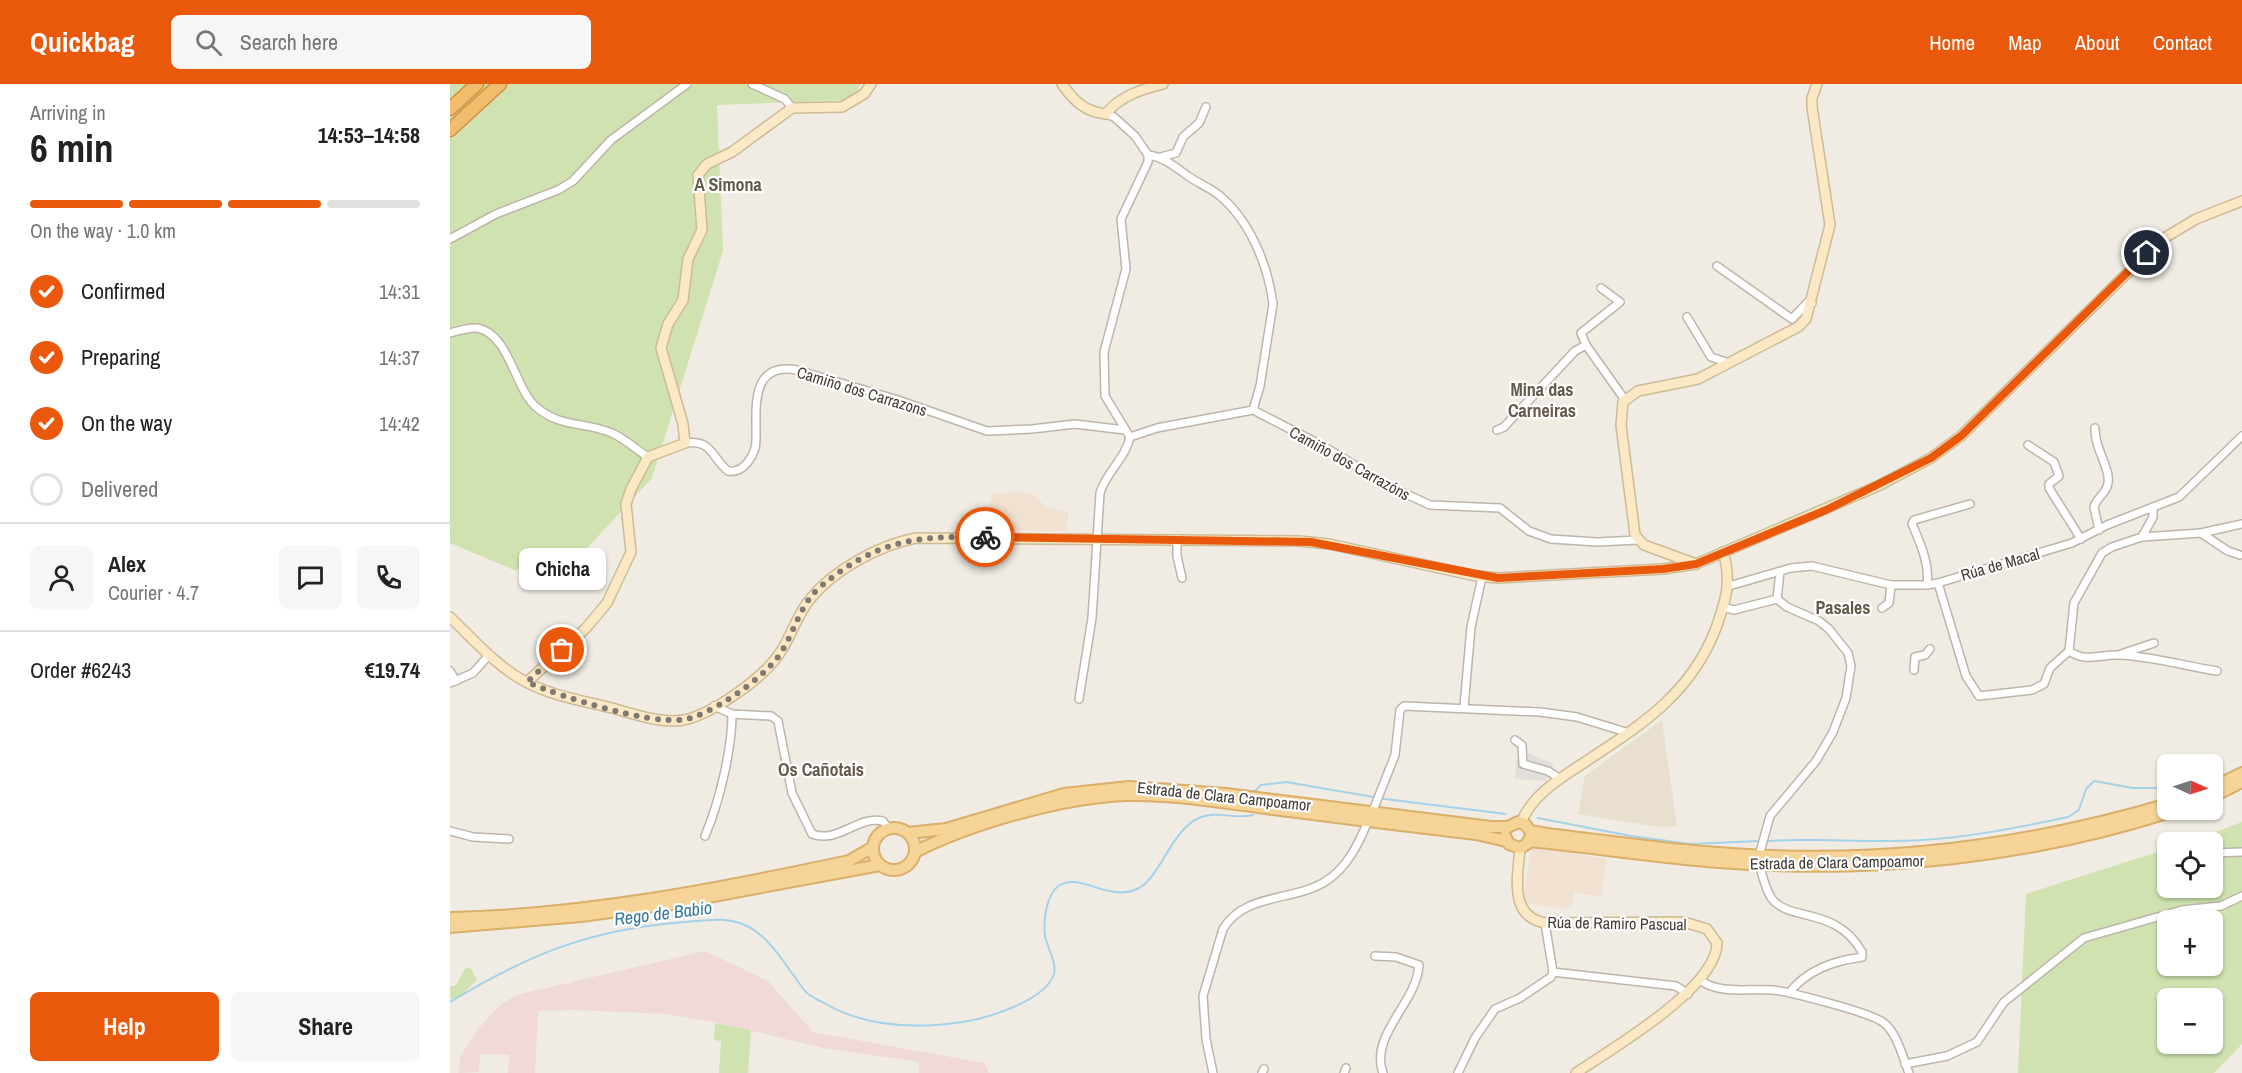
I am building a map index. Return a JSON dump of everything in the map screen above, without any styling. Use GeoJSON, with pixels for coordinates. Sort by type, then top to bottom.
{"type":"FeatureCollection","features":[{"type":"Feature","properties":{"kind":"highway"},"geometry":{"type":"LineString","coordinates":[[450,109],[477,84]]}},
{"type":"Feature","properties":{"kind":"highway"},"geometry":{"type":"LineString","coordinates":[[450,130],[500,84]]}},
{"type":"Feature","properties":{"kind":"main road"},"geometry":{"type":"LineString","coordinates":[[2223,782],[2242,773]]}},
{"type":"Feature","properties":{"kind":"main road"},"geometry":{"type":"LineString","coordinates":[[2223,792],[2242,782]]}},
{"type":"Feature","properties":{"kind":"main road","name":"Estrada de Clara Campoamor"},"geometry":{"type":"LineString","coordinates":[[888,828],[908,833],[946,829],[1064,794],[1129,787],[1179,789],[1491,827],[1508,827],[1514,823],[1521,823]]}},
{"type":"Feature","properties":{"kind":"main road","name":"Estrada de Clara Campoamor"},"geometry":{"type":"LineString","coordinates":[[450,927],[586,916],[764,888],[880,865],[898,870],[909,864],[915,852],[934,842],[1038,808],[1119,796],[1372,812],[1506,840],[1512,846],[1526,840],[1875,864],[1981,854],[2075,837],[2157,815]]}},
{"type":"Feature","properties":{"kind":"main road","name":"Estrada de Clara Campoamor"},"geometry":{"type":"LineString","coordinates":[[1760,856],[1844,857],[1954,849],[2052,833],[2157,807]]}},
{"type":"Feature","properties":{"kind":"main road"},"geometry":{"type":"LineString","coordinates":[[1521,823],[1526,840]]}},
{"type":"Feature","properties":{"kind":"main road"},"geometry":{"type":"LineString","coordinates":[[1506,840],[1508,827]]}},
{"type":"Feature","properties":{"kind":"main road"},"geometry":{"type":"LineString","coordinates":[[450,918],[538,912],[682,894],[849,861],[873,847],[878,835],[888,828]]}},
{"type":"Feature","properties":{"kind":"main road"},"geometry":{"type":"LineString","coordinates":[[908,833],[912,838],[915,852]]}},
{"type":"Feature","properties":{"kind":"main road"},"geometry":{"type":"LineString","coordinates":[[873,847],[880,865]]}},
{"type":"Feature","properties":{"kind":"main road","name":"Estrada de Clara Campoamor"},"geometry":{"type":"LineString","coordinates":[[450,933],[564,924],[657,912],[741,898],[764,888]]}},
{"type":"Feature","properties":{"kind":"street"},"geometry":{"type":"LineString","coordinates":[[450,239],[496,214],[558,190],[573,181],[611,140],[687,84]]}},
{"type":"Feature","properties":{"kind":"street"},"geometry":{"type":"LineString","coordinates":[[752,84],[784,99],[792,108]]}},
{"type":"Feature","properties":{"kind":"street"},"geometry":{"type":"LineString","coordinates":[[527,682],[586,628],[617,585],[631,552],[632,542],[626,513],[627,497],[648,457],[685,442],[683,424],[661,348],[668,324],[683,300],[688,259],[700,236],[698,175],[707,164],[732,152],[792,108],[842,107],[864,94],[871,84]]}},
{"type":"Feature","properties":{"kind":"street"},"geometry":{"type":"LineString","coordinates":[[1062,84],[1082,107],[1093,113],[1114,117],[1135,136],[1148,155],[1148,162],[1121,219],[1126,269],[1104,352],[1106,396],[1130,437]]}},
{"type":"Feature","properties":{"kind":"street"},"geometry":{"type":"LineString","coordinates":[[1106,114],[1116,103],[1134,93],[1163,84]]}},
{"type":"Feature","properties":{"kind":"street"},"geometry":{"type":"LineString","coordinates":[[1696,564],[1638,540],[1621,425],[1621,410],[1625,400],[1638,391],[1698,380],[1798,327],[1806,319],[1812,303],[1830,225],[1812,107],[1812,98],[1817,84]]}},
{"type":"Feature","properties":{"kind":"street"},"geometry":{"type":"LineString","coordinates":[[1148,155],[1161,157],[1176,153],[1183,137],[1199,123],[1206,107]]}},
{"type":"Feature","properties":{"kind":"street"},"geometry":{"type":"LineString","coordinates":[[1079,699],[1092,618],[1097,507],[1102,485],[1123,453],[1130,437],[1157,428],[1253,410],[1260,386],[1273,304],[1271,291],[1253,238],[1237,212],[1218,194],[1161,157]]}},
{"type":"Feature","properties":{"kind":"street"},"geometry":{"type":"LineString","coordinates":[[450,617],[489,655],[527,682],[567,697],[651,718],[683,720],[714,706],[750,683],[777,657],[808,601],[819,588],[890,545],[916,538],[1320,542],[1482,577],[1604,573],[1696,564],[1836,505],[1942,451],[1961,436],[2161,240],[2196,219],[2242,201]]}},
{"type":"Feature","properties":{"kind":"street"},"geometry":{"type":"LineString","coordinates":[[1717,266],[1792,320],[1807,303],[1812,303]]}},
{"type":"Feature","properties":{"kind":"street"},"geometry":{"type":"LineString","coordinates":[[1602,288],[1620,302],[1581,333],[1586,345],[1625,400]]}},
{"type":"Feature","properties":{"kind":"street"},"geometry":{"type":"LineString","coordinates":[[1687,317],[1711,357],[1729,363]]}},
{"type":"Feature","properties":{"kind":"street"},"geometry":{"type":"LineString","coordinates":[[450,333],[470,328],[486,332],[513,363],[526,396],[536,407],[560,422],[614,434],[648,457]]}},
{"type":"Feature","properties":{"kind":"street"},"geometry":{"type":"LineString","coordinates":[[1497,430],[1503,427],[1575,351],[1586,345]]}},
{"type":"Feature","properties":{"kind":"street","name":"Camiño dos Carrazons"},"geometry":{"type":"LineString","coordinates":[[685,442],[694,441],[705,445],[728,471],[739,471],[744,467],[756,444],[754,414],[760,385],[782,369],[796,370],[895,399],[987,431],[1075,424],[1125,430]]}},
{"type":"Feature","properties":{"kind":"street","name":"Camiño dos Carrazóns"},"geometry":{"type":"LineString","coordinates":[[1253,410],[1323,446],[1389,486],[1430,505],[1500,508],[1529,531],[1551,540],[1597,542],[1638,540]]}},
{"type":"Feature","properties":{"kind":"street"},"geometry":{"type":"LineString","coordinates":[[2095,428],[2096,445],[2109,476],[2106,490],[2094,504],[2098,530]]}},
{"type":"Feature","properties":{"kind":"street","name":"Rúa de Macal"},"geometry":{"type":"LineString","coordinates":[[1729,586],[1812,566],[1891,585],[1938,583],[2081,539],[2189,490],[2242,436]]}},
{"type":"Feature","properties":{"kind":"street"},"geometry":{"type":"LineString","coordinates":[[2028,446],[2054,462],[2059,476],[2049,484],[2049,488],[2081,539]]}},
{"type":"Feature","properties":{"kind":"street"},"geometry":{"type":"LineString","coordinates":[[1927,585],[1926,569],[1912,524],[1914,520],[1970,504]]}},
{"type":"Feature","properties":{"kind":"street"},"geometry":{"type":"LineString","coordinates":[[2142,537],[2153,517],[2153,507]]}},
{"type":"Feature","properties":{"kind":"street"},"geometry":{"type":"LineString","coordinates":[[1938,583],[1966,676],[1979,696],[2032,690],[2044,684],[2050,668],[2069,651],[2074,603],[2090,579],[2098,558],[2112,547],[2142,537],[2201,533],[2242,524]]}},
{"type":"Feature","properties":{"kind":"street"},"geometry":{"type":"LineString","coordinates":[[2201,533],[2228,551],[2240,555]]}},
{"type":"Feature","properties":{"kind":"street"},"geometry":{"type":"LineString","coordinates":[[1177,539],[1177,556],[1182,578]]}},
{"type":"Feature","properties":{"kind":"street"},"geometry":{"type":"LineString","coordinates":[[1521,823],[1536,799],[1560,779],[1629,733],[1667,702],[1694,672],[1708,648],[1729,586],[1723,552]]}},
{"type":"Feature","properties":{"kind":"street"},"geometry":{"type":"LineString","coordinates":[[1780,572],[1777,599],[1781,604],[1818,621],[1829,629],[1848,653],[1851,666],[1846,698],[1833,732],[1816,761],[1770,816],[1760,856],[1768,891],[1780,906],[1834,923],[1862,952],[1862,957],[1843,960],[1804,975],[1789,993]]}},
{"type":"Feature","properties":{"kind":"street"},"geometry":{"type":"LineString","coordinates":[[1464,707],[1471,627],[1482,577]]}},
{"type":"Feature","properties":{"kind":"street"},"geometry":{"type":"LineString","coordinates":[[1882,608],[1889,603],[1891,585]]}},
{"type":"Feature","properties":{"kind":"street"},"geometry":{"type":"LineString","coordinates":[[1723,607],[1734,610],[1777,599]]}},
{"type":"Feature","properties":{"kind":"street"},"geometry":{"type":"LineString","coordinates":[[2069,651],[2089,659],[2118,655],[2154,643]]}},
{"type":"Feature","properties":{"kind":"street"},"geometry":{"type":"LineString","coordinates":[[1914,670],[1915,657],[1925,655],[1930,649]]}},
{"type":"Feature","properties":{"kind":"street"},"geometry":{"type":"LineString","coordinates":[[450,671],[453,682],[473,673],[489,655]]}},
{"type":"Feature","properties":{"kind":"street"},"geometry":{"type":"LineString","coordinates":[[2118,655],[2217,671]]}},
{"type":"Feature","properties":{"kind":"street"},"geometry":{"type":"LineString","coordinates":[[1214,1073],[1206,1039],[1203,996],[1223,929],[1229,920],[1260,901],[1295,894],[1326,881],[1357,847],[1395,755],[1402,707],[1408,705],[1464,707],[1576,717],[1629,733]]}},
{"type":"Feature","properties":{"kind":"street"},"geometry":{"type":"LineString","coordinates":[[714,706],[732,714],[771,716],[778,722],[792,793],[813,834],[820,836],[842,832],[869,819],[883,821],[888,828]]}},
{"type":"Feature","properties":{"kind":"street"},"geometry":{"type":"LineString","coordinates":[[705,836],[713,815],[732,737],[732,714]]}},
{"type":"Feature","properties":{"kind":"street"},"geometry":{"type":"LineString","coordinates":[[1515,740],[1522,745],[1523,764],[1548,771],[1560,779]]}},
{"type":"Feature","properties":{"kind":"street"},"geometry":{"type":"LineString","coordinates":[[450,831],[473,837],[509,839]]}},
{"type":"Feature","properties":{"kind":"street","name":"Rúa de Ramiro Pascual"},"geometry":{"type":"LineString","coordinates":[[1526,840],[1519,903],[1525,915],[1545,923],[1684,922],[1702,926],[1716,938],[1717,949],[1700,980],[1688,994],[1576,1073]]}},
{"type":"Feature","properties":{"kind":"street"},"geometry":{"type":"LineString","coordinates":[[2223,853],[2242,852]]}},
{"type":"Feature","properties":{"kind":"street"},"geometry":{"type":"LineString","coordinates":[[1905,1064],[1947,1056],[1977,1042],[2004,1002],[2084,938],[2182,910],[2221,906],[2242,896]]}},
{"type":"Feature","properties":{"kind":"street"},"geometry":{"type":"LineString","coordinates":[[1458,1073],[1475,1038],[1495,1009],[1520,998],[1551,977],[1553,972],[1545,923]]}},
{"type":"Feature","properties":{"kind":"street"},"geometry":{"type":"LineString","coordinates":[[1375,956],[1396,957],[1419,965],[1418,981],[1384,1039],[1379,1064],[1383,1073]]}},
{"type":"Feature","properties":{"kind":"street"},"geometry":{"type":"LineString","coordinates":[[1553,972],[1676,986],[1688,994]]}},
{"type":"Feature","properties":{"kind":"street"},"geometry":{"type":"LineString","coordinates":[[1700,980],[1710,986],[1789,993],[1883,1022],[1909,1073]]}},
{"type":"Feature","properties":{"kind":"shaded area"},"geometry":{"type":"Polygon","coordinates":[[[1017,492],[1033,494],[1046,507],[1068,512],[1067,531],[1001,530],[993,516],[987,513],[993,494],[1017,492]]]}},
{"type":"Feature","properties":{"kind":"shaded area"},"geometry":{"type":"Polygon","coordinates":[[[1662,720],[1677,826],[1658,827],[1578,814],[1585,776],[1662,720]]]}},
{"type":"Feature","properties":{"kind":"shaded area"},"geometry":{"type":"Polygon","coordinates":[[[1528,753],[1554,764],[1546,781],[1515,779],[1516,760],[1528,760],[1528,753]]]}},
{"type":"Feature","properties":{"kind":"shaded area"},"geometry":{"type":"Polygon","coordinates":[[[1532,847],[1607,859],[1601,897],[1575,892],[1573,903],[1565,909],[1522,902],[1532,847]]]}},
{"type":"Feature","properties":{"kind":"shaded area"},"geometry":{"type":"Polygon","coordinates":[[[705,951],[768,981],[813,1032],[984,1063],[989,1073],[919,1073],[919,1062],[823,1048],[719,1023],[666,1014],[574,1010],[538,1011],[535,1073],[508,1073],[509,1055],[480,1054],[479,1072],[459,1073],[460,1057],[478,1029],[499,1006],[516,995],[705,951]]]}},
{"type":"Feature","properties":{"kind":"green space"},"geometry":{"type":"Polygon","coordinates":[[[450,84],[861,84],[852,100],[717,105],[723,251],[652,478],[575,561],[514,570],[450,543],[450,84]]]}},
{"type":"Feature","properties":{"kind":"green space"},"geometry":{"type":"Polygon","coordinates":[[[2242,822],[2242,1044],[2214,1073],[2018,1073],[2026,894],[2157,852],[2157,898],[2223,898],[2223,832],[2215,832],[2242,822]]]}},
{"type":"Feature","properties":{"kind":"green space"},"geometry":{"type":"Polygon","coordinates":[[[470,967],[477,980],[458,998],[450,999],[450,987],[456,985],[465,969],[470,967]]]}},
{"type":"Feature","properties":{"kind":"green space"},"geometry":{"type":"Polygon","coordinates":[[[715,1023],[751,1030],[748,1073],[719,1073],[721,1041],[714,1040],[715,1023]]]}},
{"type":"Feature","properties":{"kind":"waterway"},"geometry":{"type":"LineString","coordinates":[[1766,841],[1903,841],[1960,837],[2068,817],[2079,810],[2086,789],[2094,781],[2133,788],[2157,788]]}},
{"type":"Feature","properties":{"kind":"waterway"},"geometry":{"type":"LineString","coordinates":[[1255,791],[1261,785],[1286,782],[1385,799],[1506,814]]}},
{"type":"Feature","properties":{"kind":"waterway","name":"Rego de Babio"},"geometry":{"type":"LineString","coordinates":[[450,1002],[534,957],[590,938],[651,925],[718,920],[734,921],[757,932],[773,947],[807,993],[842,1012],[893,1025],[928,1026],[974,1020],[1014,1007],[1028,1000],[1049,984],[1055,970],[1045,936],[1045,916],[1051,894],[1060,885],[1077,882],[1116,892],[1137,889],[1145,884],[1189,824],[1199,818],[1212,815],[1253,815]]}},
{"type":"Feature","properties":{"kind":"waterway"},"geometry":{"type":"LineString","coordinates":[[1538,818],[1631,836],[1690,844],[1760,841]]}},
{"type":"Feature","properties":{"kind":"way so far"},"geometry":{"type":"LineString","coordinates":[[562,650],[527,682],[567,697],[651,718],[683,720],[697,716],[733,695],[765,671],[788,641],[808,601],[819,588],[875,552],[916,538],[985,537]]}},
{"type":"Feature","properties":{"kind":"place","name":"Chicha"},"geometry":{"type":"Point","coordinates":[562,650]}},
{"type":"Feature","properties":{"kind":"district","name":"A Simona"},"geometry":{"type":"Point","coordinates":[728,184]}},
{"type":"Feature","properties":{"kind":"district","name":"Mina das Carneiras"},"geometry":{"type":"Point","coordinates":[1542,399]}},
{"type":"Feature","properties":{"kind":"district","name":"Pasales"},"geometry":{"type":"Point","coordinates":[1843,607]}},
{"type":"Feature","properties":{"kind":"district","name":"Os Cañotais"},"geometry":{"type":"Point","coordinates":[821,769]}},
{"type":"Feature","properties":{"kind":"route"},"geometry":{"type":"LineString","coordinates":[[985,537],[1287,540],[1329,544],[1487,578],[1604,573],[1696,564],[1737,545],[1826,510],[1878,486],[1942,451],[1961,436],[2147,253]]}}]}
